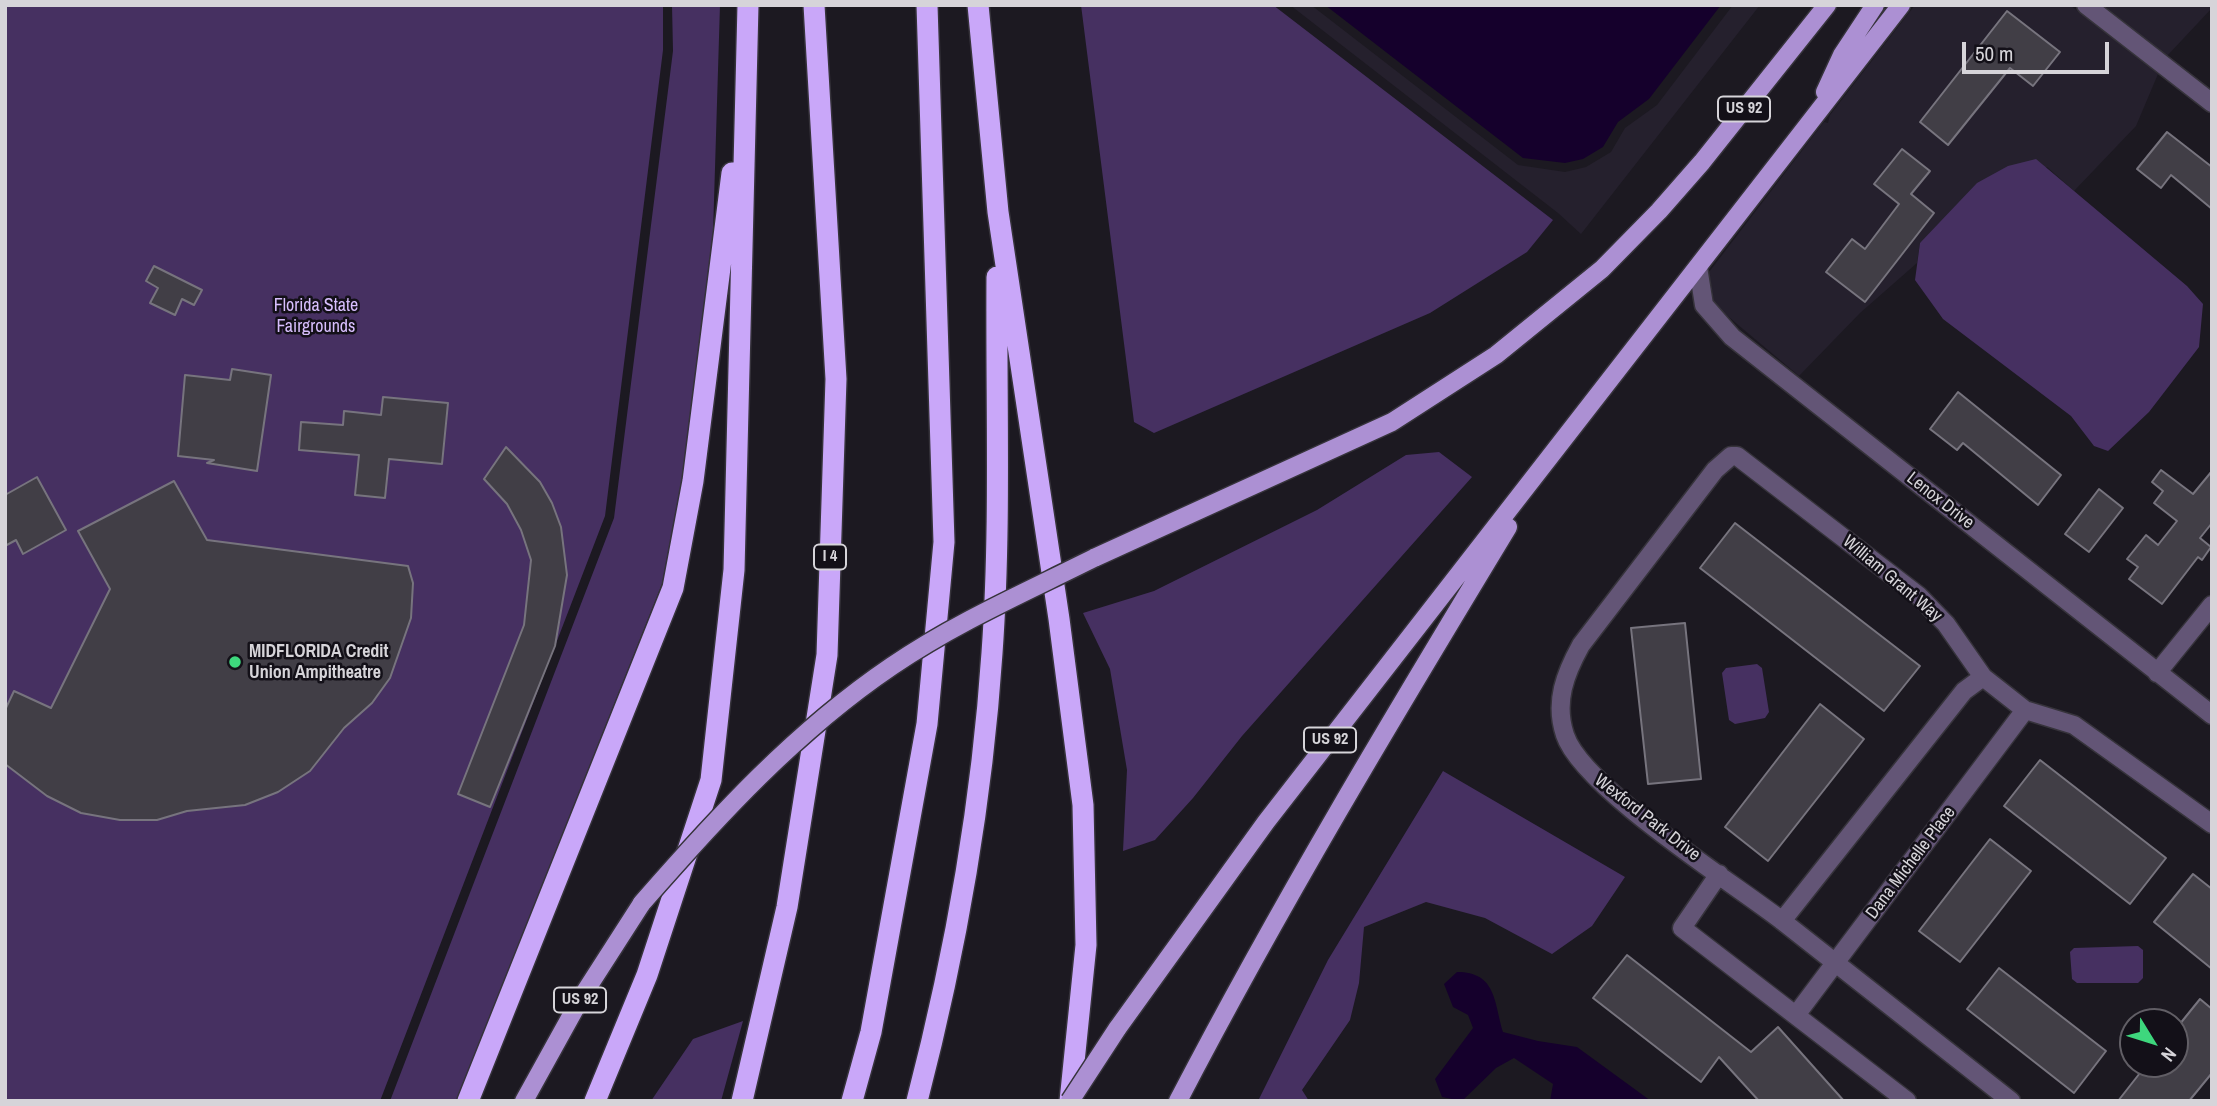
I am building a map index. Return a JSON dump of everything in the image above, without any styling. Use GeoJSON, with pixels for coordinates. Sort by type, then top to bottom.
{"type":"FeatureCollection","features":[{"type":"Feature","properties":{"kind":"highway"},"geometry":{"type":"LineString","coordinates":[[595,1101],[647,975],[711,780],[734,570],[748,5]]}},
{"type":"Feature","properties":{"kind":"highway","name":"I 4"},"geometry":{"type":"LineString","coordinates":[[742,1101],[787,907],[827,655],[836,379],[814,5]]}},
{"type":"Feature","properties":{"kind":"highway"},"geometry":{"type":"LineString","coordinates":[[852,1101],[871,1032],[927,724],[944,542],[927,5]]}},
{"type":"Feature","properties":{"kind":"highway"},"geometry":{"type":"LineString","coordinates":[[978,5],[998,212],[1057,606],[1083,805],[1086,945],[1070,1101]]}},
{"type":"Feature","properties":{"kind":"highway"},"geometry":{"type":"LineString","coordinates":[[468,1101],[673,588],[694,481],[747,52]]}},
{"type":"Feature","properties":{"kind":"highway"},"geometry":{"type":"LineString","coordinates":[[917,1101],[944,999],[977,800],[992,652],[998,212]]}},
{"type":"Feature","properties":{"kind":"main road","name":"US 92"},"geometry":{"type":"LineString","coordinates":[[524,1101],[581,998],[642,903],[720,814],[787,749],[871,682],[971,619],[1094,558],[1392,422],[1496,355],[1602,269],[1659,211],[1703,162],[1827,5]]}},
{"type":"Feature","properties":{"kind":"main road"},"geometry":{"type":"LineString","coordinates":[[1820,109],[1829,81],[1842,55],[1875,5]]}},
{"type":"Feature","properties":{"kind":"main road","name":"US 92"},"geometry":{"type":"LineString","coordinates":[[1070,1101],[1117,1029],[1266,822],[1900,5]]}},
{"type":"Feature","properties":{"kind":"main road"},"geometry":{"type":"LineString","coordinates":[[1178,1101],[1254,955],[1321,836],[1550,456]]}},
{"type":"Feature","properties":{"kind":"street"},"geometry":{"type":"LineString","coordinates":[[2086,5],[2210,97]]}},
{"type":"Feature","properties":{"kind":"street","name":"Lenox Drive"},"geometry":{"type":"LineString","coordinates":[[1698,267],[1704,305],[1732,337],[2212,715]]}},
{"type":"Feature","properties":{"kind":"street","name":"Wexford Park Drive"},"geometry":{"type":"LineString","coordinates":[[1737,456],[1731,456],[1715,470],[1581,645],[1564,677],[1560,703],[1565,737],[1585,768],[1643,819],[1782,921],[2011,1101]]}},
{"type":"Feature","properties":{"kind":"street","name":"William Grant Way"},"geometry":{"type":"LineString","coordinates":[[1737,456],[1919,596],[1946,624],[1983,677],[2025,710],[2074,725],[2212,824]]}},
{"type":"Feature","properties":{"kind":"street"},"geometry":{"type":"LineString","coordinates":[[2157,673],[2212,605]]}},
{"type":"Feature","properties":{"kind":"street"},"geometry":{"type":"LineString","coordinates":[[1782,921],[1964,691],[1983,677]]}},
{"type":"Feature","properties":{"kind":"street","name":"Dana Michelle Place"},"geometry":{"type":"LineString","coordinates":[[1796,1016],[2025,710]]}},
{"type":"Feature","properties":{"kind":"street"},"geometry":{"type":"LineString","coordinates":[[1719,874],[1682,928],[1907,1101]]}},
{"type":"Feature","properties":{"kind":"shaded area"},"geometry":{"type":"Polygon","coordinates":[[[1290,5],[1311,5],[1518,165],[1565,172],[1586,167],[1611,152],[1625,128],[1657,105],[1733,5],[1760,5],[1581,234],[1558,213],[1290,5]]]}},
{"type":"Feature","properties":{"kind":"shaded area"},"geometry":{"type":"Polygon","coordinates":[[[1325,5],[1721,5],[1649,99],[1618,122],[1603,147],[1583,159],[1565,163],[1523,158],[1325,5]]]}},
{"type":"Feature","properties":{"kind":"shaded area"},"geometry":{"type":"Polygon","coordinates":[[[1915,5],[2070,5],[2158,74],[2136,126],[2074,191],[2047,167],[1920,243],[1917,263],[1860,313],[1799,376],[1718,308],[1714,302],[1709,272],[1824,122],[1828,123],[1830,115],[1915,5]]]}},
{"type":"Feature","properties":{"kind":"shaded area"},"geometry":{"type":"Polygon","coordinates":[[[2103,5],[2212,5],[2212,8],[2167,56],[2103,5]]]}},
{"type":"Feature","properties":{"kind":"shaded area"},"geometry":{"type":"Polygon","coordinates":[[[1457,972],[1470,973],[1486,983],[1495,999],[1503,1032],[1577,1047],[1651,1101],[1550,1101],[1553,1084],[1514,1058],[1496,1068],[1462,1101],[1442,1097],[1435,1079],[1473,1028],[1468,1015],[1453,1007],[1444,984],[1457,972]]]}},
{"type":"Feature","properties":{"kind":"green space","name":"Florida State Fairgrounds"},"geometry":{"type":"Polygon","coordinates":[[[5,5],[663,5],[663,50],[605,516],[380,1101],[5,1101],[5,5]]]}},
{"type":"Feature","properties":{"kind":"green space"},"geometry":{"type":"Polygon","coordinates":[[[672,5],[720,5],[713,233],[682,479],[662,584],[456,1101],[390,1101],[614,518],[673,51],[672,5]]]}},
{"type":"Feature","properties":{"kind":"green space"},"geometry":{"type":"Polygon","coordinates":[[[1081,5],[1273,5],[1553,220],[1527,252],[1430,313],[1154,433],[1134,422],[1081,5]]]}},
{"type":"Feature","properties":{"kind":"green space"},"geometry":{"type":"Polygon","coordinates":[[[2036,159],[2187,286],[2203,304],[2199,347],[2149,412],[2108,451],[2094,446],[2071,416],[1943,319],[1915,280],[1920,243],[1977,183],[2008,166],[2036,159]]]}},
{"type":"Feature","properties":{"kind":"green space"},"geometry":{"type":"Polygon","coordinates":[[[1439,452],[1472,477],[1242,736],[1193,798],[1155,840],[1123,851],[1127,770],[1110,669],[1083,613],[1154,591],[1317,510],[1406,455],[1439,452]]]}},
{"type":"Feature","properties":{"kind":"green space"},"geometry":{"type":"Polygon","coordinates":[[[1757,664],[1762,668],[1769,712],[1765,718],[1735,724],[1729,720],[1722,673],[1726,668],[1757,664]]]}},
{"type":"Feature","properties":{"kind":"green space"},"geometry":{"type":"Polygon","coordinates":[[[1443,771],[1625,877],[1592,926],[1552,954],[1485,918],[1426,902],[1364,927],[1359,983],[1350,1020],[1302,1090],[1309,1101],[1258,1101],[1328,960],[1443,771]]]}},
{"type":"Feature","properties":{"kind":"green space"},"geometry":{"type":"Polygon","coordinates":[[[2138,946],[2143,950],[2143,978],[2138,983],[2077,983],[2072,979],[2070,952],[2074,948],[2138,946]]]}},
{"type":"Feature","properties":{"kind":"green space"},"geometry":{"type":"Polygon","coordinates":[[[743,1021],[721,1101],[651,1101],[693,1039],[743,1021]]]}},
{"type":"Feature","properties":{"kind":"building"},"geometry":{"type":"Polygon","coordinates":[[[2007,11],[2060,52],[2033,86],[2010,68],[1948,145],[1920,122],[2007,11]]]}},
{"type":"Feature","properties":{"kind":"building"},"geometry":{"type":"Polygon","coordinates":[[[2167,132],[2212,167],[2212,209],[2171,175],[2161,188],[2137,169],[2167,132]]]}},
{"type":"Feature","properties":{"kind":"building"},"geometry":{"type":"Polygon","coordinates":[[[1902,149],[1930,171],[1911,194],[1934,213],[1865,302],[1826,272],[1852,239],[1865,249],[1899,204],[1874,184],[1902,149]]]}},
{"type":"Feature","properties":{"kind":"building"},"geometry":{"type":"Polygon","coordinates":[[[154,266],[202,290],[194,305],[182,299],[175,315],[150,303],[158,288],[146,281],[154,266]]]}},
{"type":"Feature","properties":{"kind":"building"},"geometry":{"type":"Polygon","coordinates":[[[232,369],[271,375],[257,471],[207,463],[214,460],[178,456],[185,375],[230,380],[232,369]]]}},
{"type":"Feature","properties":{"kind":"building"},"geometry":{"type":"Polygon","coordinates":[[[1958,392],[2061,475],[2038,505],[1963,443],[1957,450],[1930,429],[1958,392]]]}},
{"type":"Feature","properties":{"kind":"building"},"geometry":{"type":"Polygon","coordinates":[[[383,397],[448,403],[442,464],[389,459],[385,498],[355,495],[359,455],[299,450],[301,422],[343,425],[344,411],[381,415],[383,397]]]}},
{"type":"Feature","properties":{"kind":"building"},"geometry":{"type":"Polygon","coordinates":[[[506,447],[540,482],[552,503],[561,527],[567,575],[555,646],[490,807],[458,794],[524,625],[531,560],[521,530],[507,504],[484,479],[506,447]]]}},
{"type":"Feature","properties":{"kind":"building"},"geometry":{"type":"Polygon","coordinates":[[[2161,470],[2193,494],[2212,471],[2212,523],[2200,538],[2211,547],[2202,560],[2198,557],[2162,604],[2129,579],[2138,567],[2127,559],[2146,535],[2158,545],[2177,521],[2154,503],[2163,491],[2152,482],[2161,470]]]}},
{"type":"Feature","properties":{"kind":"building"},"geometry":{"type":"Polygon","coordinates":[[[37,477],[66,530],[23,554],[16,540],[5,546],[5,495],[37,477]]]}},
{"type":"Feature","properties":{"kind":"building","name":"MIDFLORIDA Credit Union Ampitheatre"},"geometry":{"type":"Polygon","coordinates":[[[174,481],[207,540],[408,566],[413,583],[411,618],[390,678],[372,703],[344,728],[310,771],[278,792],[245,805],[187,811],[157,820],[120,820],[81,813],[47,796],[5,764],[5,710],[14,691],[51,708],[110,589],[78,531],[174,481]]]}},
{"type":"Feature","properties":{"kind":"building"},"geometry":{"type":"Polygon","coordinates":[[[2099,489],[2123,508],[2089,552],[2065,534],[2099,489]]]}},
{"type":"Feature","properties":{"kind":"building"},"geometry":{"type":"Polygon","coordinates":[[[1735,523],[1920,666],[1884,711],[1700,568],[1735,523]]]}},
{"type":"Feature","properties":{"kind":"building"},"geometry":{"type":"Polygon","coordinates":[[[1685,623],[1701,779],[1648,784],[1631,628],[1685,623]]]}},
{"type":"Feature","properties":{"kind":"building"},"geometry":{"type":"Polygon","coordinates":[[[1820,704],[1864,739],[1768,861],[1725,827],[1820,704]]]}},
{"type":"Feature","properties":{"kind":"building"},"geometry":{"type":"Polygon","coordinates":[[[2040,760],[2166,858],[2130,904],[2004,806],[2040,760]]]}},
{"type":"Feature","properties":{"kind":"building"},"geometry":{"type":"Polygon","coordinates":[[[1990,839],[2031,871],[1960,962],[1919,931],[1990,839]]]}},
{"type":"Feature","properties":{"kind":"building"},"geometry":{"type":"Polygon","coordinates":[[[2193,874],[2212,889],[2212,969],[2154,922],[2193,874]]]}},
{"type":"Feature","properties":{"kind":"building"},"geometry":{"type":"Polygon","coordinates":[[[1627,955],[1751,1052],[1778,1027],[1844,1101],[1759,1101],[1719,1057],[1701,1082],[1593,998],[1627,955]]]}},
{"type":"Feature","properties":{"kind":"building"},"geometry":{"type":"Polygon","coordinates":[[[1999,968],[2106,1051],[2074,1093],[1967,1009],[1999,968]]]}},
{"type":"Feature","properties":{"kind":"building"},"geometry":{"type":"Polygon","coordinates":[[[2200,999],[2212,1009],[2212,1073],[2189,1101],[2118,1101],[2136,1078],[2189,1078],[2189,1013],[2200,999]]]}},
{"type":"Feature","properties":{"kind":"place","name":"MIDFLORIDA Credit Union Ampitheatre"},"geometry":{"type":"Point","coordinates":[235,662]}}]}
